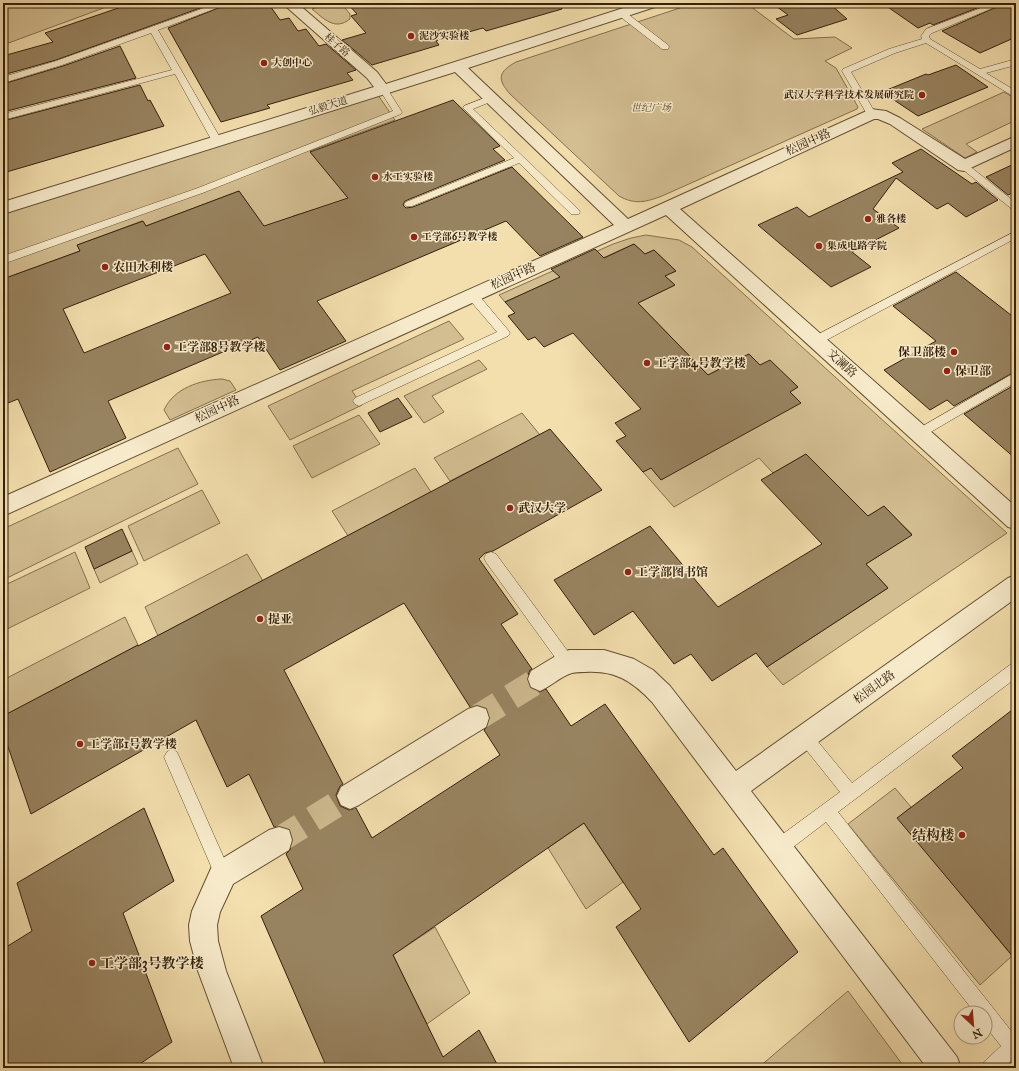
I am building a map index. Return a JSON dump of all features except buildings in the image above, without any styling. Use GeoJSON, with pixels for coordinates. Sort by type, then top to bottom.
{"type":"FeatureCollection","features":[{"type":"Feature","properties":{"kind":"street","name":"桂子路"},"geometry":{"type":"LineString","coordinates":[[289,3],[372,75],[383,89]]}},
{"type":"Feature","properties":{"kind":"street","name":"弘毅大道"},"geometry":{"type":"LineString","coordinates":[[3,208],[458,66],[653,3]]}},
{"type":"Feature","properties":{"kind":"street"},"geometry":{"type":"LineString","coordinates":[[458,66],[625,226]]}},
{"type":"Feature","properties":{"kind":"street"},"geometry":{"type":"LineString","coordinates":[[871,114],[880,114],[895,120],[964,166],[1016,141]]}},
{"type":"Feature","properties":{"kind":"street","name":"松园中路"},"geometry":{"type":"LineString","coordinates":[[3,507],[871,114]]}},
{"type":"Feature","properties":{"kind":"street","name":"文澜路"},"geometry":{"type":"LineString","coordinates":[[668,207],[1016,520]]}},
{"type":"Feature","properties":{"kind":"street","name":"松园北路"},"geometry":{"type":"LineString","coordinates":[[733,789],[1016,586]]}},
{"type":"Feature","properties":{"kind":"street"},"geometry":{"type":"LineString","coordinates":[[540,680],[567,662],[586,660],[605,661],[621,665],[650,682],[661,694],[946,1068]]}},
{"type":"Feature","properties":{"kind":"street"},"geometry":{"type":"LineString","coordinates":[[350,796],[477,718]]}},
{"type":"Feature","properties":{"kind":"street"},"geometry":{"type":"LineString","coordinates":[[249,1068],[212,971],[204,941],[203,926],[206,911],[223,874],[279,840]]}},
{"type":"Feature","properties":{"kind":"lane"},"geometry":{"type":"LineString","coordinates":[[3,80],[60,63],[226,3]]}},
{"type":"Feature","properties":{"kind":"lane"},"geometry":{"type":"LineString","coordinates":[[1001,3],[929,31],[925,34],[927,40],[1016,95]]}},
{"type":"Feature","properties":{"kind":"lane"},"geometry":{"type":"LineString","coordinates":[[621,13],[665,47]]}},
{"type":"Feature","properties":{"kind":"lane"},"geometry":{"type":"LineString","coordinates":[[153,29],[217,141]]}},
{"type":"Feature","properties":{"kind":"lane"},"geometry":{"type":"LineString","coordinates":[[871,114],[846,70],[892,51],[927,40]]}},
{"type":"Feature","properties":{"kind":"lane"},"geometry":{"type":"LineString","coordinates":[[979,72],[1016,62]]}},
{"type":"Feature","properties":{"kind":"lane"},"geometry":{"type":"LineString","coordinates":[[3,117],[176,70]]}},
{"type":"Feature","properties":{"kind":"lane"},"geometry":{"type":"LineString","coordinates":[[3,260],[190,194],[314,147],[398,112],[383,89]]}},
{"type":"Feature","properties":{"kind":"lane"},"geometry":{"type":"LineString","coordinates":[[492,98],[467,108],[575,212]]}},
{"type":"Feature","properties":{"kind":"lane"},"geometry":{"type":"LineString","coordinates":[[408,204],[520,159]]}},
{"type":"Feature","properties":{"kind":"lane"},"geometry":{"type":"LineString","coordinates":[[964,166],[1016,208]]}},
{"type":"Feature","properties":{"kind":"lane"},"geometry":{"type":"LineString","coordinates":[[817,340],[1016,234]]}},
{"type":"Feature","properties":{"kind":"lane"},"geometry":{"type":"LineString","coordinates":[[359,401],[504,333],[472,295]]}},
{"type":"Feature","properties":{"kind":"lane"},"geometry":{"type":"LineString","coordinates":[[920,433],[1016,376]]}},
{"type":"Feature","properties":{"kind":"lane"},"geometry":{"type":"LineString","coordinates":[[492,558],[567,662]]}},
{"type":"Feature","properties":{"kind":"lane"},"geometry":{"type":"LineString","coordinates":[[778,848],[1016,669]]}},
{"type":"Feature","properties":{"kind":"lane"},"geometry":{"type":"LineString","coordinates":[[805,737],[851,793]]}},
{"type":"Feature","properties":{"kind":"lane"},"geometry":{"type":"LineString","coordinates":[[172,757],[223,874]]}},
{"type":"Feature","properties":{"kind":"lane"},"geometry":{"type":"LineString","coordinates":[[827,811],[1013,1047],[990,1068]]}},
{"type":"Feature","properties":{"kind":"green space"},"geometry":{"type":"Polygon","coordinates":[[[3,3],[117,3],[3,45],[3,3]]]}},
{"type":"Feature","properties":{"kind":"green space"},"geometry":{"type":"Polygon","coordinates":[[[327,3],[341,3],[350,14],[350,19],[339,24],[335,24],[325,20],[312,9],[327,3]]]}},
{"type":"Feature","properties":{"kind":"green space","name":"世纪广场"},"geometry":{"type":"Polygon","coordinates":[[[695,3],[746,3],[794,39],[835,37],[852,48],[825,61],[836,68],[858,107],[857,109],[662,196],[651,200],[635,202],[619,196],[510,94],[501,80],[501,76],[506,69],[516,62],[695,3]]]}},
{"type":"Feature","properties":{"kind":"green space"},"geometry":{"type":"Polygon","coordinates":[[[1004,92],[1016,99],[1016,120],[966,144],[977,152],[965,158],[922,129],[1004,92]]]}},
{"type":"Feature","properties":{"kind":"green space"},"geometry":{"type":"Polygon","coordinates":[[[378,95],[395,120],[310,151],[353,204],[317,216],[313,210],[293,216],[279,248],[239,191],[146,226],[142,221],[78,245],[80,251],[3,279],[3,213],[378,95]]]}},
{"type":"Feature","properties":{"kind":"green space"},"geometry":{"type":"Polygon","coordinates":[[[646,235],[679,240],[692,247],[1007,533],[783,685],[767,667],[888,588],[866,564],[912,534],[884,507],[868,516],[806,454],[773,473],[759,458],[674,507],[643,472],[798,387],[760,365],[749,354],[708,375],[638,303],[675,285],[665,276],[676,271],[654,250],[645,254],[634,244],[505,302],[499,295],[613,244],[646,235]]]}},
{"type":"Feature","properties":{"kind":"green space"},"geometry":{"type":"Polygon","coordinates":[[[449,321],[464,339],[352,391],[362,405],[290,440],[268,406],[449,321]]]}},
{"type":"Feature","properties":{"kind":"green space"},"geometry":{"type":"Polygon","coordinates":[[[479,360],[487,369],[432,396],[444,412],[424,423],[404,396],[479,360]]]}},
{"type":"Feature","properties":{"kind":"green space"},"geometry":{"type":"Polygon","coordinates":[[[222,379],[230,381],[236,390],[170,420],[164,410],[168,402],[174,396],[197,383],[222,379]]]}},
{"type":"Feature","properties":{"kind":"green space"},"geometry":{"type":"Polygon","coordinates":[[[522,413],[540,435],[450,481],[434,458],[522,413]]]}},
{"type":"Feature","properties":{"kind":"green space"},"geometry":{"type":"Polygon","coordinates":[[[359,415],[380,444],[312,478],[293,446],[359,415]]]}},
{"type":"Feature","properties":{"kind":"green space"},"geometry":{"type":"Polygon","coordinates":[[[178,448],[198,484],[3,580],[3,529],[178,448]]]}},
{"type":"Feature","properties":{"kind":"green space"},"geometry":{"type":"Polygon","coordinates":[[[415,468],[431,492],[348,536],[332,511],[415,468]]]}},
{"type":"Feature","properties":{"kind":"green space"},"geometry":{"type":"Polygon","coordinates":[[[202,490],[220,523],[144,561],[128,526],[202,490]]]}},
{"type":"Feature","properties":{"kind":"green space"},"geometry":{"type":"Polygon","coordinates":[[[132,551],[138,564],[100,583],[94,569],[132,551]]]}},
{"type":"Feature","properties":{"kind":"green space"},"geometry":{"type":"Polygon","coordinates":[[[75,552],[90,588],[3,631],[3,586],[75,552]]]}},
{"type":"Feature","properties":{"kind":"green space"},"geometry":{"type":"Polygon","coordinates":[[[247,554],[263,581],[158,636],[145,607],[247,554]]]}},
{"type":"Feature","properties":{"kind":"green space"},"geometry":{"type":"Polygon","coordinates":[[[125,617],[138,645],[7,714],[3,701],[3,680],[125,617]]]}},
{"type":"Feature","properties":{"kind":"green space"},"geometry":{"type":"Polygon","coordinates":[[[895,788],[911,807],[898,818],[1012,956],[980,985],[848,824],[895,788]]]}},
{"type":"Feature","properties":{"kind":"green space"},"geometry":{"type":"Polygon","coordinates":[[[584,823],[623,882],[586,909],[548,848],[584,823]]]}},
{"type":"Feature","properties":{"kind":"green space"},"geometry":{"type":"Polygon","coordinates":[[[435,927],[470,993],[427,1024],[393,955],[435,927]]]}},
{"type":"Feature","properties":{"kind":"green space"},"geometry":{"type":"Polygon","coordinates":[[[848,991],[905,1068],[758,1068],[848,991]]]}},
{"type":"Feature","properties":{"kind":"tunnel"},"geometry":{"type":"LineString","coordinates":[[477,718],[540,679]]}},
{"type":"Feature","properties":{"kind":"tunnel"},"geometry":{"type":"LineString","coordinates":[[279,840],[350,796]]}},
{"type":"Feature","properties":{"kind":"place","name":"泥沙实验楼"},"geometry":{"type":"Point","coordinates":[411,36]}},
{"type":"Feature","properties":{"kind":"place","name":"大创中心"},"geometry":{"type":"Point","coordinates":[264,63]}},
{"type":"Feature","properties":{"kind":"place","name":"武汉大学科学技术发展研究院"},"geometry":{"type":"Point","coordinates":[922,95]}},
{"type":"Feature","properties":{"kind":"place","name":"水工实验楼"},"geometry":{"type":"Point","coordinates":[375,177]}},
{"type":"Feature","properties":{"kind":"place","name":"雅各楼"},"geometry":{"type":"Point","coordinates":[868,219]}},
{"type":"Feature","properties":{"kind":"place","name":"工学部6号教学楼"},"geometry":{"type":"Point","coordinates":[414,237]}},
{"type":"Feature","properties":{"kind":"place","name":"集成电路学院"},"geometry":{"type":"Point","coordinates":[819,246]}},
{"type":"Feature","properties":{"kind":"place","name":"农田水利楼"},"geometry":{"type":"Point","coordinates":[105,267]}},
{"type":"Feature","properties":{"kind":"place","name":"工学部8号教学楼"},"geometry":{"type":"Point","coordinates":[167,347]}},
{"type":"Feature","properties":{"kind":"place","name":"保卫部楼"},"geometry":{"type":"Point","coordinates":[954,352]}},
{"type":"Feature","properties":{"kind":"place","name":"工学部4号教学楼"},"geometry":{"type":"Point","coordinates":[647,363]}},
{"type":"Feature","properties":{"kind":"place","name":"保卫部"},"geometry":{"type":"Point","coordinates":[947,371]}},
{"type":"Feature","properties":{"kind":"place","name":"武汉大学"},"geometry":{"type":"Point","coordinates":[510,508]}},
{"type":"Feature","properties":{"kind":"place","name":"工学部图书馆"},"geometry":{"type":"Point","coordinates":[628,572]}},
{"type":"Feature","properties":{"kind":"place","name":"提亚"},"geometry":{"type":"Point","coordinates":[260,619]}},
{"type":"Feature","properties":{"kind":"place","name":"工学部1号教学楼"},"geometry":{"type":"Point","coordinates":[80,744]}},
{"type":"Feature","properties":{"kind":"place","name":"结构楼"},"geometry":{"type":"Point","coordinates":[962,835]}},
{"type":"Feature","properties":{"kind":"place","name":"工学部3号教学楼"},"geometry":{"type":"Point","coordinates":[92,963]}}]}
